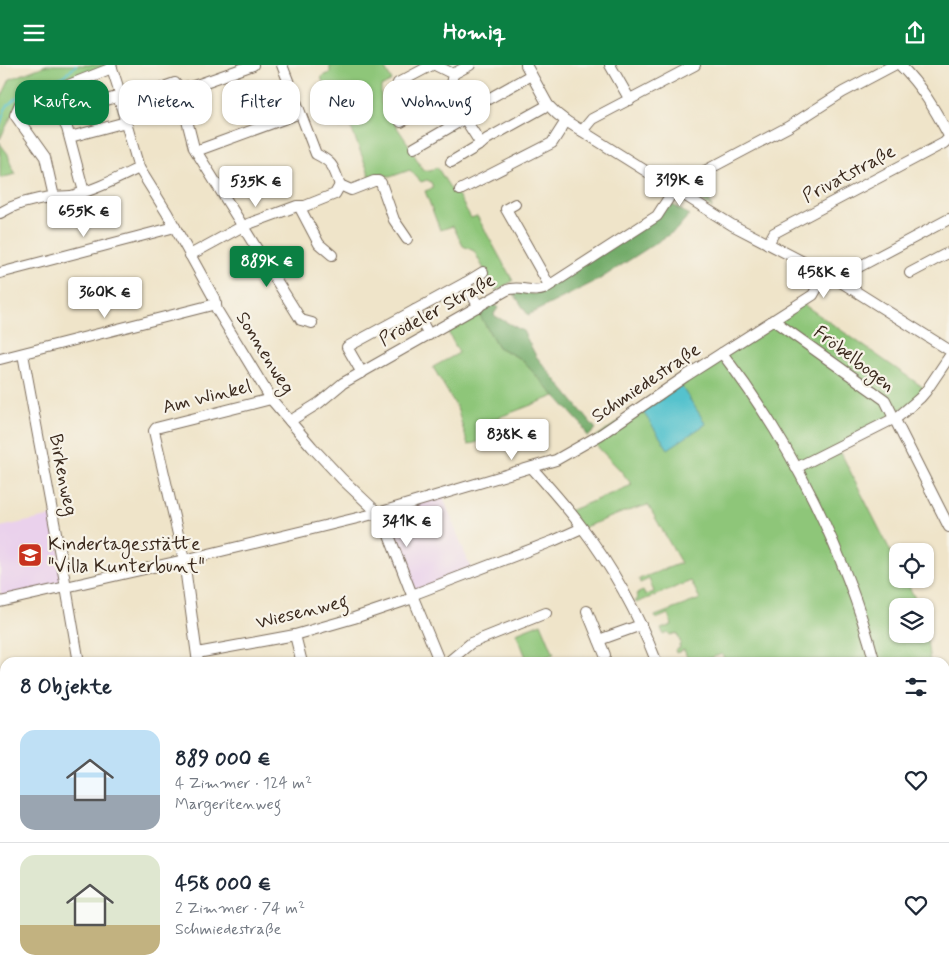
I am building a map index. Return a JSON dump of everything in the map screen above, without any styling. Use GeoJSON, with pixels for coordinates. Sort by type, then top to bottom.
{"type":"FeatureCollection","features":[{"type":"Feature","properties":{"kind":"street"},"geometry":{"type":"LineString","coordinates":[[211,80],[253,65]]}},
{"type":"Feature","properties":{"kind":"street"},"geometry":{"type":"LineString","coordinates":[[282,65],[288,80]]}},
{"type":"Feature","properties":{"kind":"street"},"geometry":{"type":"LineString","coordinates":[[404,80],[434,65],[453,74]]}},
{"type":"Feature","properties":{"kind":"street"},"geometry":{"type":"LineString","coordinates":[[453,74],[470,65]]}},
{"type":"Feature","properties":{"kind":"street"},"geometry":{"type":"LineString","coordinates":[[526,65],[548,105],[566,121],[732,225],[836,279],[949,350]]}},
{"type":"Feature","properties":{"kind":"street"},"geometry":{"type":"LineString","coordinates":[[610,65],[630,100]]}},
{"type":"Feature","properties":{"kind":"street"},"geometry":{"type":"LineString","coordinates":[[582,131],[592,119],[695,65]]}},
{"type":"Feature","properties":{"kind":"street"},"geometry":{"type":"LineString","coordinates":[[900,65],[924,92],[949,137]]}},
{"type":"Feature","properties":{"kind":"street"},"geometry":{"type":"LineString","coordinates":[[674,188],[679,183],[788,127],[843,92],[889,66]]}},
{"type":"Feature","properties":{"kind":"street"},"geometry":{"type":"LineString","coordinates":[[80,80],[111,67]]}},
{"type":"Feature","properties":{"kind":"street","name":"Sonnenweg"},"geometry":{"type":"LineString","coordinates":[[111,67],[119,95]]}},
{"type":"Feature","properties":{"kind":"street"},"geometry":{"type":"LineString","coordinates":[[452,80],[453,74]]}},
{"type":"Feature","properties":{"kind":"street"},"geometry":{"type":"LineString","coordinates":[[490,98],[531,75]]}},
{"type":"Feature","properties":{"kind":"street"},"geometry":{"type":"LineString","coordinates":[[451,161],[548,105]]}},
{"type":"Feature","properties":{"kind":"street"},"geometry":{"type":"LineString","coordinates":[[300,113],[316,154],[332,164],[340,185],[351,190],[378,181],[394,220],[407,239]]}},
{"type":"Feature","properties":{"kind":"street"},"geometry":{"type":"LineString","coordinates":[[460,190],[552,143],[566,121]]}},
{"type":"Feature","properties":{"kind":"street"},"geometry":{"type":"LineString","coordinates":[[70,137],[119,124]]}},
{"type":"Feature","properties":{"kind":"street"},"geometry":{"type":"LineString","coordinates":[[22,125],[45,157],[54,197]]}},
{"type":"Feature","properties":{"kind":"street"},"geometry":{"type":"LineString","coordinates":[[65,125],[84,192]]}},
{"type":"Feature","properties":{"kind":"street","name":"Sonnenweg"},"geometry":{"type":"LineString","coordinates":[[127,125],[139,168],[175,227],[214,298],[217,310],[271,399],[342,479],[378,513],[385,525],[437,657]]}},
{"type":"Feature","properties":{"kind":"street"},"geometry":{"type":"LineString","coordinates":[[189,125],[196,151],[301,320],[312,323]]}},
{"type":"Feature","properties":{"kind":"street"},"geometry":{"type":"LineString","coordinates":[[196,151],[267,125]]}},
{"type":"Feature","properties":{"kind":"street"},"geometry":{"type":"LineString","coordinates":[[414,148],[454,125]]}},
{"type":"Feature","properties":{"kind":"street"},"geometry":{"type":"LineString","coordinates":[[468,125],[481,144]]}},
{"type":"Feature","properties":{"kind":"street","name":"Privatstraße"},"geometry":{"type":"LineString","coordinates":[[768,244],[774,233],[944,143],[949,137]]}},
{"type":"Feature","properties":{"kind":"street"},"geometry":{"type":"LineString","coordinates":[[1,210],[54,197],[68,197],[100,187],[139,168]]}},
{"type":"Feature","properties":{"kind":"street"},"geometry":{"type":"LineString","coordinates":[[190,255],[243,226],[335,194],[340,185]]}},
{"type":"Feature","properties":{"kind":"street","name":"Prödeler Straße"},"geometry":{"type":"LineString","coordinates":[[290,421],[319,403],[343,383],[513,288],[541,291],[657,216],[674,188]]}},
{"type":"Feature","properties":{"kind":"street"},"geometry":{"type":"LineString","coordinates":[[515,204],[506,209],[549,285]]}},
{"type":"Feature","properties":{"kind":"street"},"geometry":{"type":"LineString","coordinates":[[299,206],[319,244],[332,255]]}},
{"type":"Feature","properties":{"kind":"street"},"geometry":{"type":"LineString","coordinates":[[836,279],[949,219]]}},
{"type":"Feature","properties":{"kind":"street"},"geometry":{"type":"LineString","coordinates":[[0,273],[175,227]]}},
{"type":"Feature","properties":{"kind":"street"},"geometry":{"type":"LineString","coordinates":[[910,273],[949,253]]}},
{"type":"Feature","properties":{"kind":"street"},"geometry":{"type":"LineString","coordinates":[[429,335],[415,310],[484,272]]}},
{"type":"Feature","properties":{"kind":"street","name":"Schmiedestraße"},"geometry":{"type":"LineString","coordinates":[[0,602],[378,513],[556,460],[600,435],[722,353],[813,295],[825,274]]}},
{"type":"Feature","properties":{"kind":"street"},"geometry":{"type":"LineString","coordinates":[[465,283],[479,307]]}},
{"type":"Feature","properties":{"kind":"street"},"geometry":{"type":"LineString","coordinates":[[0,359],[216,304]]}},
{"type":"Feature","properties":{"kind":"street","name":"Prödeler Straße"},"geometry":{"type":"LineString","coordinates":[[362,373],[347,347],[415,310]]}},
{"type":"Feature","properties":{"kind":"street","name":"Fröbelbogen"},"geometry":{"type":"LineString","coordinates":[[773,320],[885,400],[894,418],[796,468]]}},
{"type":"Feature","properties":{"kind":"street"},"geometry":{"type":"LineString","coordinates":[[722,353],[756,400],[796,468],[826,528],[859,612],[873,657]]}},
{"type":"Feature","properties":{"kind":"street","name":"Birkenweg"},"geometry":{"type":"LineString","coordinates":[[22,354],[78,657]]}},
{"type":"Feature","properties":{"kind":"street"},"geometry":{"type":"LineString","coordinates":[[949,357],[926,391],[894,418],[949,527]]}},
{"type":"Feature","properties":{"kind":"street","name":"Am Winkel"},"geometry":{"type":"LineString","coordinates":[[184,560],[154,431],[156,428],[271,399]]}},
{"type":"Feature","properties":{"kind":"street"},"geometry":{"type":"LineString","coordinates":[[532,468],[582,527],[609,566],[641,625],[654,657]]}},
{"type":"Feature","properties":{"kind":"street","name":"Wiesenweg"},"geometry":{"type":"LineString","coordinates":[[202,657],[295,635],[354,618],[553,541],[582,527]]}},
{"type":"Feature","properties":{"kind":"street"},"geometry":{"type":"LineString","coordinates":[[184,560],[198,657]]}},
{"type":"Feature","properties":{"kind":"street"},"geometry":{"type":"LineString","coordinates":[[587,611],[604,655]]}},
{"type":"Feature","properties":{"kind":"street"},"geometry":{"type":"LineString","coordinates":[[455,657],[472,643],[546,613]]}},
{"type":"Feature","properties":{"kind":"street"},"geometry":{"type":"LineString","coordinates":[[598,640],[641,625]]}},
{"type":"Feature","properties":{"kind":"street"},"geometry":{"type":"LineString","coordinates":[[295,635],[300,657]]}},
{"type":"Feature","properties":{"kind":"shaded area"},"geometry":{"type":"Polygon","coordinates":[[[442,494],[472,572],[412,595],[378,513],[442,494]]]}},
{"type":"Feature","properties":{"kind":"shaded area","name":"Kindertagesstätte \"Villa Kunterbunt\""},"geometry":{"type":"Polygon","coordinates":[[[53,516],[66,587],[3,601],[0,590],[0,527],[53,516]]]}},
{"type":"Feature","properties":{"kind":"green space"},"geometry":{"type":"Polygon","coordinates":[[[47,65],[104,65],[105,68],[74,80],[15,80],[15,109],[0,139],[0,100],[10,79],[47,65]]]}},
{"type":"Feature","properties":{"kind":"green space"},"geometry":{"type":"Polygon","coordinates":[[[330,65],[383,65],[391,80],[383,80],[383,86],[381,87],[383,125],[396,125],[423,170],[430,171],[437,167],[452,191],[458,195],[471,218],[477,216],[513,281],[496,291],[474,251],[463,246],[453,226],[440,230],[425,191],[433,188],[431,182],[427,180],[421,182],[410,170],[390,177],[383,174],[371,179],[350,125],[373,125],[373,80],[322,80],[321,77],[330,73],[330,65]]]}},
{"type":"Feature","properties":{"kind":"green space"},"geometry":{"type":"Polygon","coordinates":[[[339,125],[350,125],[340,129],[339,125]]]}},
{"type":"Feature","properties":{"kind":"green space"},"geometry":{"type":"Polygon","coordinates":[[[0,142],[8,154],[16,174],[0,178],[0,142]]]}},
{"type":"Feature","properties":{"kind":"green space"},"geometry":{"type":"Polygon","coordinates":[[[702,176],[712,208],[687,192],[686,189],[687,184],[702,176]]]}},
{"type":"Feature","properties":{"kind":"green space"},"geometry":{"type":"Polygon","coordinates":[[[670,203],[689,215],[676,230],[600,279],[528,315],[512,291],[534,294],[670,203]]]}},
{"type":"Feature","properties":{"kind":"green space"},"geometry":{"type":"Polygon","coordinates":[[[800,302],[927,390],[920,398],[838,447],[889,548],[889,588],[910,588],[915,598],[889,598],[889,643],[927,643],[929,657],[723,657],[722,654],[714,657],[687,657],[684,650],[676,653],[675,650],[680,648],[679,645],[681,644],[677,633],[664,635],[661,629],[672,625],[668,614],[656,619],[655,616],[700,599],[691,581],[636,603],[635,601],[638,599],[636,594],[643,591],[645,595],[654,592],[649,579],[640,583],[639,579],[681,563],[648,505],[582,528],[569,511],[632,485],[591,440],[800,302]]]}},
{"type":"Feature","properties":{"kind":"green space"},"geometry":{"type":"Polygon","coordinates":[[[494,303],[498,308],[494,314],[495,316],[523,331],[536,356],[596,429],[588,437],[582,425],[521,359],[498,347],[478,312],[494,303]]]}},
{"type":"Feature","properties":{"kind":"green space"},"geometry":{"type":"Polygon","coordinates":[[[478,312],[498,347],[521,359],[555,396],[489,421],[493,437],[468,445],[457,408],[433,367],[459,353],[447,330],[478,312]]]}},
{"type":"Feature","properties":{"kind":"green space"},"geometry":{"type":"Polygon","coordinates":[[[541,623],[554,654],[546,657],[526,657],[516,633],[541,623]]]}},
{"type":"Feature","properties":{"kind":"water"},"geometry":{"type":"Polygon","coordinates":[[[681,386],[706,424],[668,449],[643,412],[681,386]]]}},
{"type":"Feature","properties":{"kind":"waterway"},"geometry":{"type":"LineString","coordinates":[[0,126],[5,110],[13,100],[30,90],[60,78],[76,65]]}},
{"type":"Feature","properties":{"kind":"place","name":"Kindertagesstätte \"Villa Kunterbunt\""},"geometry":{"type":"Point","coordinates":[30,555]}}]}
